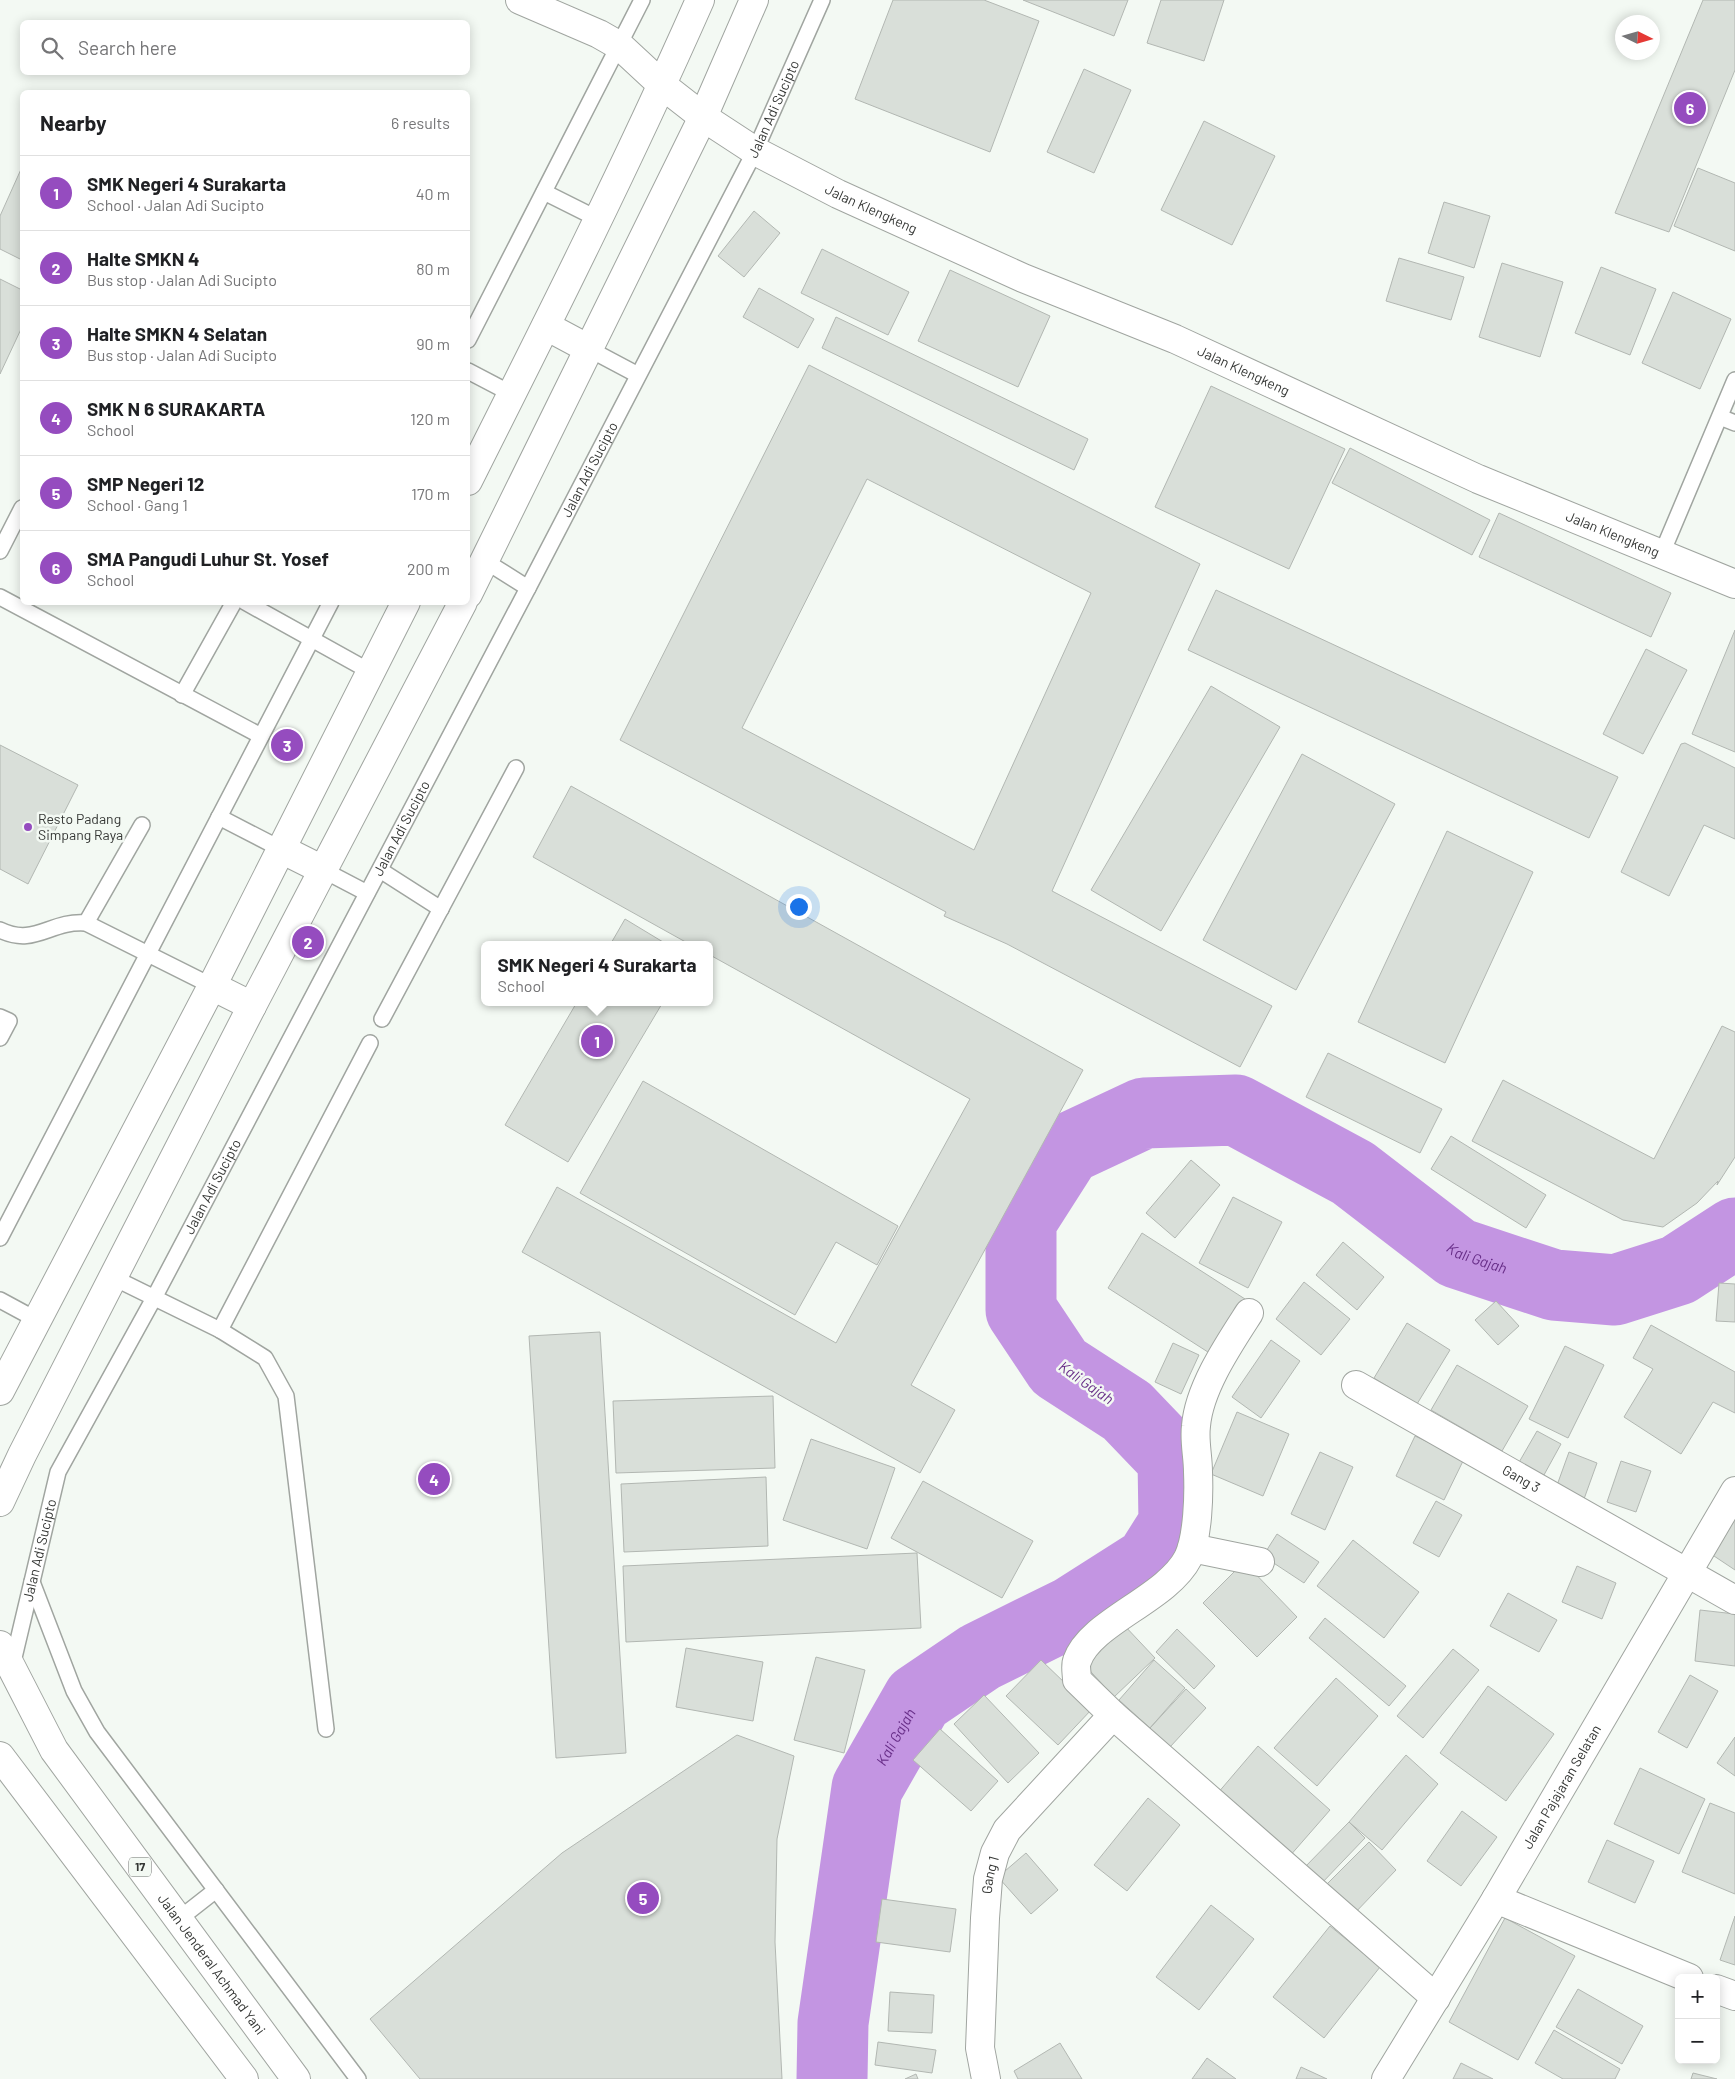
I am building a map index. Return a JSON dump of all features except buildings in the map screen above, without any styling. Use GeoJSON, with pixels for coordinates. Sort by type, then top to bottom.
{"type":"FeatureCollection","features":[{"type":"Feature","properties":{"kind":"main road","name":"Jalan Klengkeng"},"geometry":{"type":"LineString","coordinates":[[520,0],[600,34],[625,36],[662,85],[704,117],[755,151],[838,194],[1022,278],[1175,339],[1478,478],[1735,584]]}},
{"type":"Feature","properties":{"kind":"main road"},"geometry":{"type":"LineString","coordinates":[[470,477],[598,219],[700,0]]}},
{"type":"Feature","properties":{"kind":"main road"},"geometry":{"type":"LineString","coordinates":[[470,590],[704,117],[754,0]]}},
{"type":"Feature","properties":{"kind":"main road"},"geometry":{"type":"LineString","coordinates":[[546,326],[589,349]]}},
{"type":"Feature","properties":{"kind":"main road"},"geometry":{"type":"LineString","coordinates":[[0,1391],[212,986],[404,605]]}},
{"type":"Feature","properties":{"kind":"main road"},"geometry":{"type":"LineString","coordinates":[[0,1502],[112,1277],[461,605]]}},
{"type":"Feature","properties":{"kind":"main road"},"geometry":{"type":"LineString","coordinates":[[281,849],[323,870]]}},
{"type":"Feature","properties":{"kind":"main road"},"geometry":{"type":"LineString","coordinates":[[212,986],[252,1006]]}},
{"type":"Feature","properties":{"kind":"main road"},"geometry":{"type":"LineString","coordinates":[[1249,1313],[1216,1370],[1201,1402],[1196,1426],[1198,1494],[1192,1548],[1182,1568],[1154,1593],[1086,1645],[1077,1661],[1077,1680],[1113,1715],[1436,1998]]}},
{"type":"Feature","properties":{"kind":"main road","name":"Gang 3"},"geometry":{"type":"LineString","coordinates":[[1356,1385],[1735,1600]]}},
{"type":"Feature","properties":{"kind":"main road","name":"Jalan Pajajaran Selatan"},"geometry":{"type":"LineString","coordinates":[[1386,2079],[1496,1899],[1735,1491]]}},
{"type":"Feature","properties":{"kind":"main road"},"geometry":{"type":"LineString","coordinates":[[1192,1548],[1260,1562]]}},
{"type":"Feature","properties":{"kind":"main road","name":"Jalan Jenderal Achmad Yani"},"geometry":{"type":"LineString","coordinates":[[6,1656],[54,1750],[296,2079]]}},
{"type":"Feature","properties":{"kind":"main road","name":"Gang 1"},"geometry":{"type":"LineString","coordinates":[[986,2079],[980,2048],[985,1918],[988,1879],[995,1853],[1007,1830],[1113,1715]]}},
{"type":"Feature","properties":{"kind":"main road"},"geometry":{"type":"LineString","coordinates":[[0,1756],[244,2079]]}},
{"type":"Feature","properties":{"kind":"main road"},"geometry":{"type":"LineString","coordinates":[[1496,1899],[1679,1974]]}},
{"type":"Feature","properties":{"kind":"main road"},"geometry":{"type":"LineString","coordinates":[[1720,1990],[1735,1996]]}},
{"type":"Feature","properties":{"kind":"lane"},"geometry":{"type":"LineString","coordinates":[[470,336],[642,0]]}},
{"type":"Feature","properties":{"kind":"lane","name":"Jalan Adi Sucipto"},"geometry":{"type":"LineString","coordinates":[[6,1656],[32,1582],[58,1472],[154,1298],[380,870],[755,151],[822,0]]}},
{"type":"Feature","properties":{"kind":"lane"},"geometry":{"type":"LineString","coordinates":[[544,192],[598,219]]}},
{"type":"Feature","properties":{"kind":"lane"},"geometry":{"type":"LineString","coordinates":[[589,349],[638,375]]}},
{"type":"Feature","properties":{"kind":"lane"},"geometry":{"type":"LineString","coordinates":[[470,372],[512,394]]}},
{"type":"Feature","properties":{"kind":"lane"},"geometry":{"type":"LineString","coordinates":[[1662,553],[1735,380]]}},
{"type":"Feature","properties":{"kind":"lane"},"geometry":{"type":"LineString","coordinates":[[1720,417],[1735,423]]}},
{"type":"Feature","properties":{"kind":"lane"},"geometry":{"type":"LineString","coordinates":[[0,551],[20,512]]}},
{"type":"Feature","properties":{"kind":"lane"},"geometry":{"type":"LineString","coordinates":[[485,561],[528,588]]}},
{"type":"Feature","properties":{"kind":"lane"},"geometry":{"type":"LineString","coordinates":[[0,597],[261,736]]}},
{"type":"Feature","properties":{"kind":"lane"},"geometry":{"type":"LineString","coordinates":[[182,695],[232,605]]}},
{"type":"Feature","properties":{"kind":"lane"},"geometry":{"type":"LineString","coordinates":[[250,605],[371,672]]}},
{"type":"Feature","properties":{"kind":"lane"},"geometry":{"type":"LineString","coordinates":[[0,1238],[330,605]]}},
{"type":"Feature","properties":{"kind":"lane"},"geometry":{"type":"LineString","coordinates":[[382,1019],[516,768]]}},
{"type":"Feature","properties":{"kind":"lane"},"geometry":{"type":"LineString","coordinates":[[219,817],[281,849]]}},
{"type":"Feature","properties":{"kind":"lane"},"geometry":{"type":"LineString","coordinates":[[86,923],[142,825]]}},
{"type":"Feature","properties":{"kind":"lane"},"geometry":{"type":"LineString","coordinates":[[323,870],[367,893]]}},
{"type":"Feature","properties":{"kind":"lane"},"geometry":{"type":"LineString","coordinates":[[380,870],[441,909]]}},
{"type":"Feature","properties":{"kind":"lane"},"geometry":{"type":"LineString","coordinates":[[0,930],[26,937],[39,934],[60,924],[72,922],[86,923],[212,986]]}},
{"type":"Feature","properties":{"kind":"lane"},"geometry":{"type":"LineString","coordinates":[[0,1017],[8,1021],[0,1038]]}},
{"type":"Feature","properties":{"kind":"lane"},"geometry":{"type":"LineString","coordinates":[[220,1330],[370,1043]]}},
{"type":"Feature","properties":{"kind":"lane"},"geometry":{"type":"LineString","coordinates":[[112,1277],[220,1330],[265,1358],[286,1396],[326,1729]]}},
{"type":"Feature","properties":{"kind":"lane"},"geometry":{"type":"LineString","coordinates":[[0,1300],[37,1320]]}},
{"type":"Feature","properties":{"kind":"lane"},"geometry":{"type":"LineString","coordinates":[[32,1582],[74,1691],[97,1732],[358,2079]]}},
{"type":"Feature","properties":{"kind":"lane"},"geometry":{"type":"LineString","coordinates":[[179,1919],[216,1890]]}},
{"type":"Feature","properties":{"kind":"waterway","name":"Kali Gajah"},"geometry":{"type":"LineString","coordinates":[[832,2079],[833,2023],[867,1788],[918,1699],[980,1657],[1073,1611],[1150,1562],[1174,1524],[1173,1459],[1127,1411],[1059,1367],[1021,1310],[1021,1221],[1067,1149],[1144,1113],[1236,1110],[1353,1173],[1457,1253],[1554,1285],[1615,1290],[1678,1270],[1735,1233]]}},
{"type":"Feature","properties":{"kind":"place","name":"SMA Pangudi Luhur St. Yosef"},"geometry":{"type":"Point","coordinates":[1690,108]}},
{"type":"Feature","properties":{"kind":"place","name":"Halte SMKN 4 Selatan"},"geometry":{"type":"Point","coordinates":[287,745]}},
{"type":"Feature","properties":{"kind":"place","name":"Resto Padang Simpang Raya"},"geometry":{"type":"Point","coordinates":[28,827]}},
{"type":"Feature","properties":{"kind":"place","name":"Halte SMKN 4"},"geometry":{"type":"Point","coordinates":[308,942]}},
{"type":"Feature","properties":{"kind":"place","name":"SMK Negeri 4 Surakarta"},"geometry":{"type":"Point","coordinates":[597,1041]}},
{"type":"Feature","properties":{"kind":"place","name":"SMK N 6 SURAKARTA"},"geometry":{"type":"Point","coordinates":[434,1479]}},
{"type":"Feature","properties":{"kind":"place","name":"SMP Negeri 12"},"geometry":{"type":"Point","coordinates":[643,1898]}}]}
